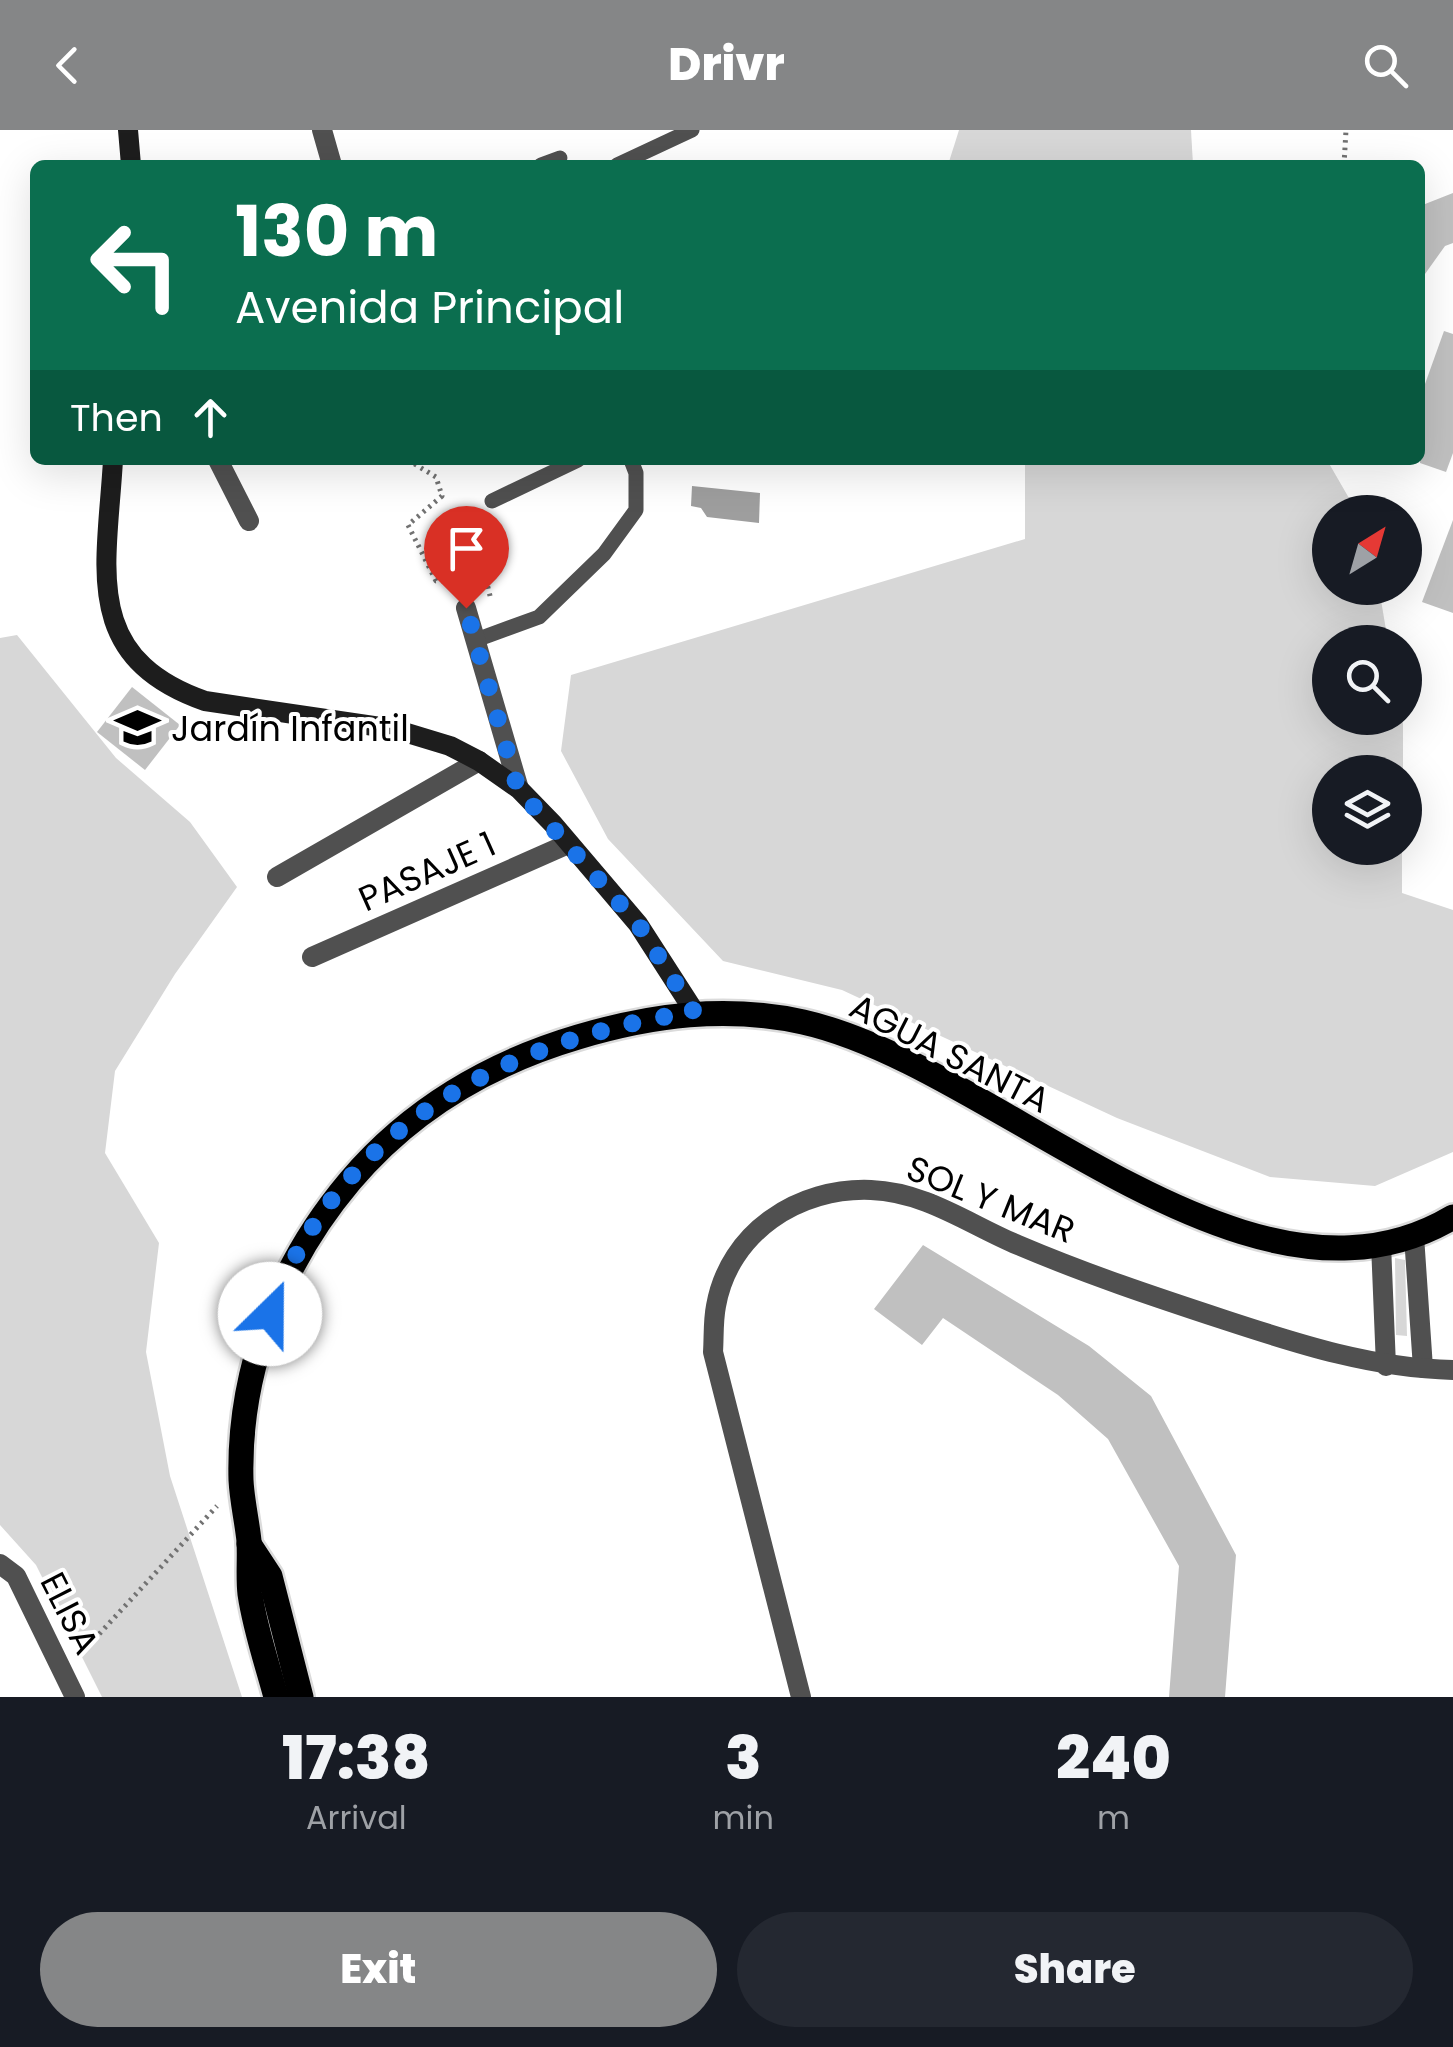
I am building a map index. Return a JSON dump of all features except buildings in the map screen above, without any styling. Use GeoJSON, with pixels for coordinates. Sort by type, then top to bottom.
{"type":"FeatureCollection","features":[{"type":"Feature","properties":{"kind":"main road","name":"AGUA SANTA"},"geometry":{"type":"LineString","coordinates":[[276,1697],[250,1594],[241,1480],[246,1415],[258,1345],[281,1284],[316,1221],[404,1126],[495,1068],[538,1048],[599,1030],[694,1012],[806,1022],[856,1039],[969,1095],[1145,1193],[1220,1224],[1322,1248],[1381,1244],[1414,1236],[1453,1218]]}},
{"type":"Feature","properties":{"kind":"main road","name":"AGUA SANTA"},"geometry":{"type":"LineString","coordinates":[[249,1544],[270,1576],[301,1697]]}},
{"type":"Feature","properties":{"kind":"street"},"geometry":{"type":"LineString","coordinates":[[128,130],[131,160]]}},
{"type":"Feature","properties":{"kind":"street"},"geometry":{"type":"LineString","coordinates":[[322,130],[331,160]]}},
{"type":"Feature","properties":{"kind":"street"},"geometry":{"type":"LineString","coordinates":[[113,465],[107,565],[110,619],[119,638],[146,669],[182,693],[205,701],[394,728],[479,760],[518,789],[638,924],[694,1012]]}},
{"type":"Feature","properties":{"kind":"street"},"geometry":{"type":"LineString","coordinates":[[221,465],[250,521]]}},
{"type":"Feature","properties":{"kind":"street"},"geometry":{"type":"LineString","coordinates":[[466,608],[518,789]]}},
{"type":"Feature","properties":{"kind":"street"},"geometry":{"type":"LineString","coordinates":[[278,876],[479,760]]}},
{"type":"Feature","properties":{"kind":"street","name":"PASAJE 1"},"geometry":{"type":"LineString","coordinates":[[312,957],[568,844]]}},
{"type":"Feature","properties":{"kind":"street","name":"SOL Y MAR"},"geometry":{"type":"LineString","coordinates":[[801,1697],[713,1352],[716,1304],[731,1266],[760,1228],[785,1206],[824,1194],[870,1190],[904,1194],[1014,1244],[1155,1298],[1306,1348],[1386,1366],[1453,1370]]}},
{"type":"Feature","properties":{"kind":"street"},"geometry":{"type":"LineString","coordinates":[[1414,1236],[1422,1368]]}},
{"type":"Feature","properties":{"kind":"street"},"geometry":{"type":"LineString","coordinates":[[1381,1244],[1386,1366]]}},
{"type":"Feature","properties":{"kind":"street","name":"ELISA"},"geometry":{"type":"LineString","coordinates":[[0,1564],[16,1576],[74,1697]]}},
{"type":"Feature","properties":{"kind":"lane"},"geometry":{"type":"LineString","coordinates":[[628,160],[692,130]]}},
{"type":"Feature","properties":{"kind":"lane"},"geometry":{"type":"LineString","coordinates":[[555,160],[560,158]]}},
{"type":"Feature","properties":{"kind":"lane"},"geometry":{"type":"LineString","coordinates":[[492,501],[568,465]]}},
{"type":"Feature","properties":{"kind":"lane"},"geometry":{"type":"LineString","coordinates":[[476,640],[539,616],[604,554],[636,510],[633,465]]}},
{"type":"Feature","properties":{"kind":"path"},"geometry":{"type":"LineString","coordinates":[[1344,160],[1346,130]]}},
{"type":"Feature","properties":{"kind":"path"},"geometry":{"type":"LineString","coordinates":[[416,465],[436,477],[442,496],[408,525],[436,581],[486,579],[498,632]]}},
{"type":"Feature","properties":{"kind":"path"},"geometry":{"type":"LineString","coordinates":[[64,1673],[241,1480]]}},
{"type":"Feature","properties":{"kind":"shaded area"},"geometry":{"type":"Polygon","coordinates":[[[959,130],[1191,130],[1193,160],[950,160],[959,130]]]}},
{"type":"Feature","properties":{"kind":"shaded area"},"geometry":{"type":"Polygon","coordinates":[[[1025,465],[1330,465],[1347,495],[1312,495],[1312,605],[1382,605],[1385,625],[1312,625],[1312,735],[1403,735],[1403,755],[1312,755],[1312,865],[1402,865],[1402,893],[1453,910],[1453,1152],[1375,1186],[1270,1177],[1117,1118],[842,990],[723,961],[608,839],[561,751],[571,675],[1025,539],[1025,465]]]}},
{"type":"Feature","properties":{"kind":"shaded area"},"geometry":{"type":"Polygon","coordinates":[[[692,486],[760,493],[759,523],[707,517],[701,508],[691,506],[692,486]]]}},
{"type":"Feature","properties":{"kind":"shaded area"},"geometry":{"type":"Polygon","coordinates":[[[17,635],[116,758],[190,822],[237,887],[175,974],[115,1071],[105,1153],[159,1243],[146,1352],[170,1476],[242,1697],[102,1697],[36,1565],[0,1525],[0,638],[17,635]]]}},
{"type":"Feature","properties":{"kind":"shaded area"},"geometry":{"type":"Polygon","coordinates":[[[1395,1258],[1405,1260],[1407,1336],[1396,1335],[1395,1258]]]}},
{"type":"Feature","properties":{"kind":"place","name":"Jardín Infantil"},"geometry":{"type":"Point","coordinates":[138,728]}},
{"type":"Feature","properties":{"kind":"route"},"geometry":{"type":"LineString","coordinates":[[270,1314],[281,1284],[316,1221],[404,1126],[450,1094],[538,1048],[599,1030],[694,1012],[638,924],[518,789],[466,608]]}}]}
